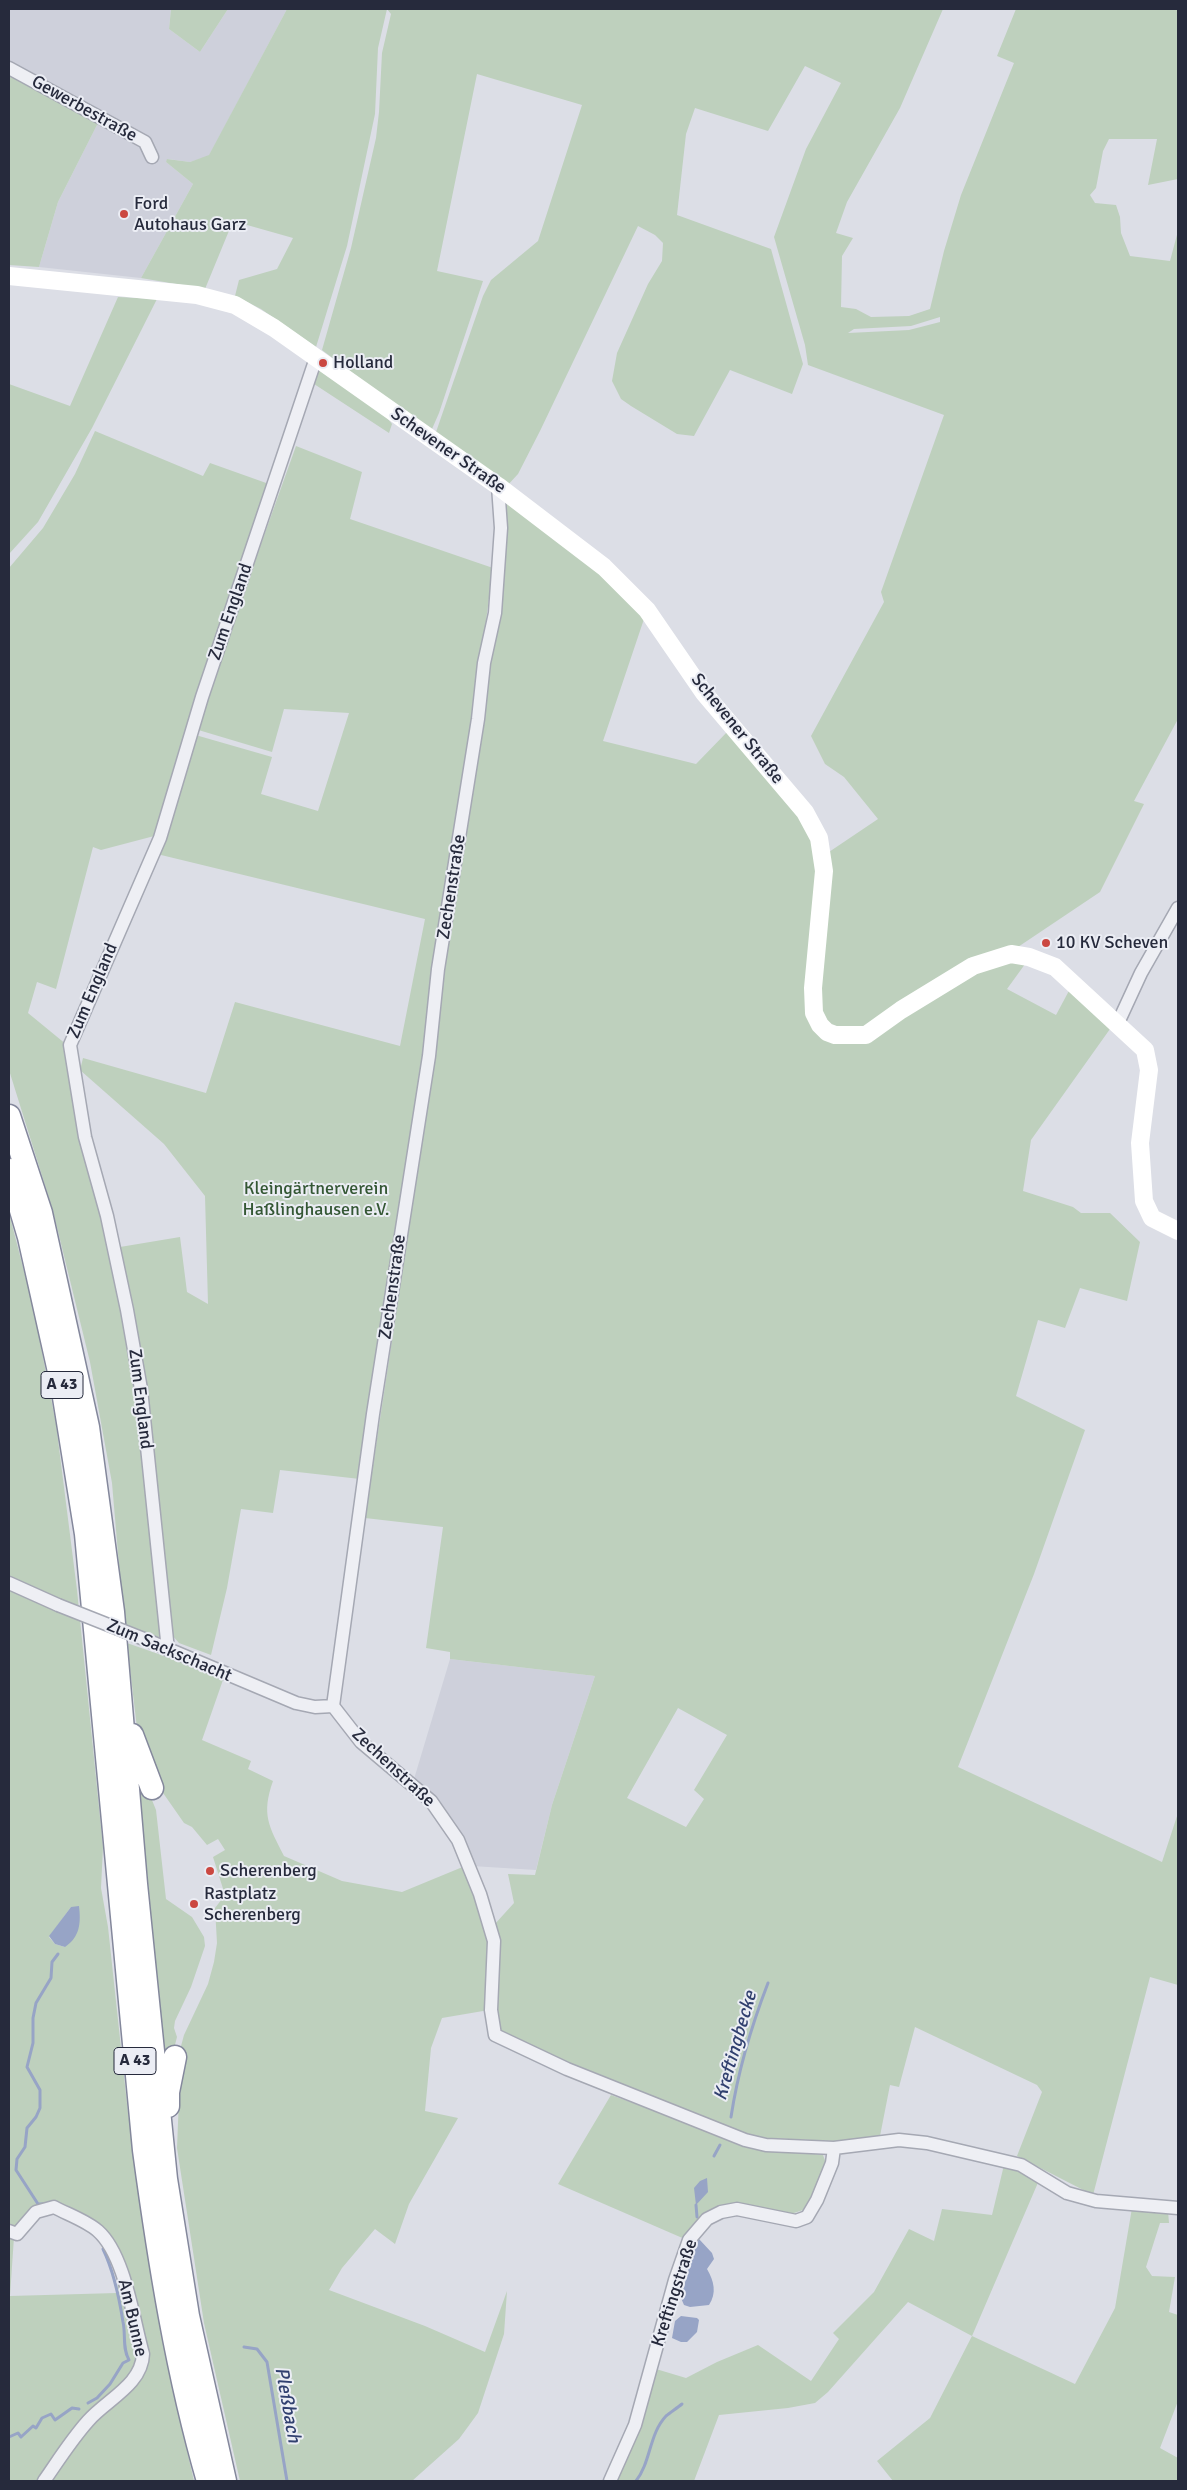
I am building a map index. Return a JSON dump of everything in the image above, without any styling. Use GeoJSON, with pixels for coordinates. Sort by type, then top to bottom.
{"type":"FeatureCollection","features":[{"type":"Feature","properties":{"kind":"highway","name":"A 43"},"geometry":{"type":"LineString","coordinates":[[9,1116],[41,1213],[88,1427],[113,1612],[136,1884],[166,2180],[188,2316],[225,2481]]}},
{"type":"Feature","properties":{"kind":"highway","name":"A 43"},"geometry":{"type":"LineString","coordinates":[[9,1170],[29,1237],[62,1385],[86,1534],[144,2150],[156,2241],[178,2357],[208,2481]]}},
{"type":"Feature","properties":{"kind":"highway"},"geometry":{"type":"LineString","coordinates":[[120,1694],[136,1750],[152,1788]]}},
{"type":"Feature","properties":{"kind":"highway"},"geometry":{"type":"LineString","coordinates":[[166,2180],[168,2092],[175,2057]]}},
{"type":"Feature","properties":{"kind":"main road","name":"Schevener Straße"},"geometry":{"type":"LineString","coordinates":[[9,276],[173,291],[217,299],[235,305],[274,328],[498,486],[604,567],[632,593],[653,618],[704,693],[805,812],[819,838],[824,871],[813,988],[814,1013],[820,1025],[827,1032],[835,1035],[856,1037],[866,1035],[901,1010],[973,966],[1011,954],[1029,957],[1055,967],[1140,1044],[1147,1056],[1149,1070],[1140,1126],[1141,1176],[1145,1207],[1159,1223],[1178,1231]]}},
{"type":"Feature","properties":{"kind":"street","name":"Gewerbestraße"},"geometry":{"type":"LineString","coordinates":[[9,68],[145,142],[152,158]]}},
{"type":"Feature","properties":{"kind":"street","name":"Zum England"},"geometry":{"type":"LineString","coordinates":[[168,1650],[141,1389],[107,1216],[85,1137],[70,1045],[160,838],[202,697],[316,358]]}},
{"type":"Feature","properties":{"kind":"street","name":"Zechenstraße"},"geometry":{"type":"LineString","coordinates":[[498,486],[501,528],[495,613],[484,663],[478,719],[438,969],[429,1056],[373,1414],[333,1706],[362,1742],[431,1801],[458,1840],[480,1894],[494,1941],[491,2010],[495,2035],[567,2069],[745,2140],[766,2145],[834,2148]]}},
{"type":"Feature","properties":{"kind":"street"},"geometry":{"type":"LineString","coordinates":[[1118,1025],[1141,974],[1178,908]]}},
{"type":"Feature","properties":{"kind":"street","name":"Zum Sackschacht"},"geometry":{"type":"LineString","coordinates":[[9,1583],[296,1703],[315,1707],[333,1706]]}},
{"type":"Feature","properties":{"kind":"street"},"geometry":{"type":"LineString","coordinates":[[834,2148],[899,2140],[927,2143],[1021,2165],[1067,2192],[1096,2201],[1178,2208]]}},
{"type":"Feature","properties":{"kind":"street","name":"Kreftingstraße"},"geometry":{"type":"LineString","coordinates":[[610,2481],[635,2425],[675,2280],[689,2240],[707,2219],[721,2212],[737,2209],[796,2221],[807,2217],[817,2200],[832,2163],[834,2148]]}},
{"type":"Feature","properties":{"kind":"street","name":"Am Bunne"},"geometry":{"type":"LineString","coordinates":[[9,2231],[16,2234],[36,2212],[54,2206],[98,2231],[112,2250],[120,2267],[143,2354],[143,2365],[130,2384],[89,2419],[44,2481]]}},
{"type":"Feature","properties":{"kind":"shaded area"},"geometry":{"type":"Polygon","coordinates":[[[9,9],[171,9],[169,29],[200,52],[228,9],[287,9],[209,156],[190,162],[168,159],[166,162],[193,184],[141,278],[39,267],[58,202],[98,123],[9,74],[9,9]]]}},
{"type":"Feature","properties":{"kind":"shaded area"},"geometry":{"type":"Polygon","coordinates":[[[450,1659],[595,1676],[552,1805],[536,1870],[472,1866],[434,1799],[414,1779],[450,1659]]]}},
{"type":"Feature","properties":{"kind":"green space"},"geometry":{"type":"Polygon","coordinates":[[[171,9],[228,9],[200,52],[169,29],[171,9]]]}},
{"type":"Feature","properties":{"kind":"green space"},"geometry":{"type":"Polygon","coordinates":[[[287,9],[387,9],[378,48],[375,114],[347,246],[316,347],[261,309],[235,296],[239,280],[277,269],[293,238],[233,221],[205,289],[141,278],[193,184],[166,162],[167,159],[190,162],[209,155],[287,9]]]}},
{"type":"Feature","properties":{"kind":"green space"},"geometry":{"type":"Polygon","coordinates":[[[387,9],[943,9],[900,108],[847,202],[836,233],[853,238],[842,256],[841,307],[856,309],[871,317],[909,316],[930,309],[944,251],[961,195],[1014,63],[997,56],[1016,9],[1178,9],[1178,179],[1148,185],[1157,139],[1109,139],[1103,151],[1096,188],[1090,195],[1095,203],[1116,205],[1120,217],[1121,233],[1130,256],[1170,261],[1178,231],[1178,719],[1134,801],[1144,804],[1100,892],[1012,951],[865,1032],[836,1033],[816,1013],[826,854],[878,819],[844,777],[825,764],[811,736],[884,602],[881,592],[944,415],[808,365],[805,345],[774,237],[806,149],[841,83],[805,66],[768,131],[695,108],[686,134],[677,215],[771,249],[803,364],[792,394],[730,370],[694,436],[677,434],[621,399],[612,381],[617,353],[648,284],[662,261],[663,243],[655,235],[638,226],[540,431],[518,474],[506,487],[435,435],[483,296],[491,280],[538,241],[582,105],[477,74],[437,271],[483,281],[432,429],[392,403],[322,350],[351,248],[376,138],[382,53],[391,14],[387,9]],[[940,317],[911,326],[854,329],[848,333],[909,330],[940,322],[940,317]]]}},
{"type":"Feature","properties":{"kind":"green space"},"geometry":{"type":"Polygon","coordinates":[[[9,74],[98,123],[58,202],[39,267],[9,265],[9,74]]]}},
{"type":"Feature","properties":{"kind":"green space"},"geometry":{"type":"Polygon","coordinates":[[[118,297],[157,299],[92,428],[38,522],[9,554],[9,384],[70,406],[118,297]]]}},
{"type":"Feature","properties":{"kind":"green space"},"geometry":{"type":"Polygon","coordinates":[[[319,370],[385,415],[392,424],[389,433],[311,382],[319,370]]]}},
{"type":"Feature","properties":{"kind":"green space","name":"Kleingärtnerverein Haßlinghausen e.V."},"geometry":{"type":"Polygon","coordinates":[[[95,431],[203,476],[210,463],[269,484],[158,835],[101,850],[93,847],[56,989],[37,982],[28,1013],[67,1045],[114,1248],[180,1237],[187,1292],[208,1304],[205,1196],[164,1144],[80,1070],[83,1058],[206,1093],[235,1002],[400,1046],[425,919],[157,854],[192,734],[272,757],[261,794],[318,811],[349,713],[284,709],[272,752],[195,729],[296,446],[362,472],[350,519],[493,568],[484,636],[497,633],[503,498],[592,563],[645,616],[603,741],[696,764],[728,731],[778,784],[817,841],[811,1014],[847,1039],[974,970],[1011,958],[1028,960],[1007,989],[1056,1015],[1071,987],[1110,1029],[1031,1140],[1023,1191],[1073,1207],[1081,1213],[1110,1213],[1140,1242],[1127,1301],[1080,1288],[1065,1328],[1038,1320],[1016,1396],[1085,1430],[1034,1574],[958,1767],[1162,1862],[1178,1813],[1178,1985],[1150,1977],[1093,2195],[1017,2156],[1042,2092],[1037,2085],[915,2027],[899,2087],[890,2085],[880,2136],[849,2145],[835,2141],[746,2137],[502,2035],[497,2022],[494,1925],[514,1903],[508,1874],[535,1875],[552,1805],[595,1676],[450,1659],[450,1652],[426,1648],[443,1527],[365,1518],[419,1162],[433,1053],[360,1479],[280,1470],[273,1513],[241,1509],[227,1588],[211,1655],[179,1643],[172,1635],[162,1641],[124,1624],[112,1483],[90,1362],[53,1211],[9,1070],[9,568],[43,528],[75,474],[95,431]],[[678,1708],[627,1798],[686,1827],[704,1799],[694,1790],[727,1735],[678,1708]]]}},
{"type":"Feature","properties":{"kind":"green space"},"geometry":{"type":"Polygon","coordinates":[[[9,1213],[33,1306],[56,1424],[77,1590],[103,1847],[101,1888],[108,1927],[128,2113],[167,2363],[194,2481],[9,2481],[9,2235],[14,2237],[10,2296],[117,2293],[119,2273],[100,2229],[54,2205],[18,2226],[9,2224],[9,1213]],[[71,1907],[49,1937],[55,1944],[65,1947],[71,1907]]]}},
{"type":"Feature","properties":{"kind":"green space"},"geometry":{"type":"Polygon","coordinates":[[[127,1643],[224,1677],[202,1740],[251,1761],[248,1769],[273,1781],[269,1793],[268,1820],[284,1856],[342,1881],[402,1892],[465,1866],[491,1941],[489,2010],[442,2018],[431,2048],[425,2111],[458,2118],[409,2204],[395,2244],[375,2229],[342,2268],[329,2290],[425,2326],[485,2352],[507,2291],[504,2334],[478,2413],[459,2439],[412,2481],[240,2481],[204,2323],[177,2148],[179,2098],[177,2061],[184,2035],[208,1984],[214,1962],[217,1943],[215,1908],[225,1895],[213,1857],[225,1850],[218,1839],[207,1845],[192,1827],[184,1823],[154,1780],[137,1728],[127,1643]]]}},
{"type":"Feature","properties":{"kind":"green space"},"geometry":{"type":"Polygon","coordinates":[[[137,1763],[156,1810],[166,1899],[192,1917],[204,1937],[205,1946],[191,1987],[175,2021],[174,2028],[177,2037],[166,2080],[137,1763]]]}},
{"type":"Feature","properties":{"kind":"green space"},"geometry":{"type":"Polygon","coordinates":[[[611,2095],[755,2147],[823,2155],[827,2166],[806,2209],[788,2215],[722,2210],[687,2240],[558,2184],[611,2095]]]}},
{"type":"Feature","properties":{"kind":"green space"},"geometry":{"type":"Polygon","coordinates":[[[1004,2165],[1040,2178],[972,2336],[908,2302],[828,2392],[815,2403],[788,2408],[719,2415],[694,2481],[614,2481],[656,2369],[686,2378],[717,2362],[758,2345],[811,2381],[839,2339],[833,2333],[874,2292],[909,2229],[934,2241],[942,2209],[992,2215],[1004,2165]]]}},
{"type":"Feature","properties":{"kind":"green space"},"geometry":{"type":"Polygon","coordinates":[[[1132,2208],[1168,2211],[1169,2223],[1160,2223],[1146,2267],[1152,2276],[1175,2277],[1169,2312],[1178,2315],[1178,2401],[1160,2448],[1178,2458],[1178,2481],[893,2481],[877,2461],[930,2418],[972,2336],[1075,2384],[1115,2308],[1132,2208]]]}},
{"type":"Feature","properties":{"kind":"water"},"geometry":{"type":"Polygon","coordinates":[[[79,1906],[80,1918],[77,1934],[74,1939],[65,1947],[55,1944],[49,1936],[71,1907],[79,1906]]]}},
{"type":"Feature","properties":{"kind":"water"},"geometry":{"type":"Polygon","coordinates":[[[707,2178],[708,2192],[696,2205],[694,2188],[700,2181],[707,2178]]]}},
{"type":"Feature","properties":{"kind":"water"},"geometry":{"type":"Polygon","coordinates":[[[699,2239],[712,2253],[714,2259],[707,2269],[713,2282],[714,2292],[709,2305],[690,2307],[684,2305],[681,2298],[695,2244],[699,2239]]]}},
{"type":"Feature","properties":{"kind":"water"},"geometry":{"type":"Polygon","coordinates":[[[681,2316],[697,2318],[699,2320],[697,2332],[687,2342],[681,2342],[672,2338],[675,2321],[681,2316]]]}},
{"type":"Feature","properties":{"kind":"waterway","name":"Pleßbach"},"geometry":{"type":"LineString","coordinates":[[43,2204],[38,2204],[16,2170],[17,2159],[25,2147],[27,2128],[36,2117],[40,2108],[40,2090],[27,2067],[33,2043],[33,2018],[36,2003],[51,1978],[52,1962],[58,1954]]}},
{"type":"Feature","properties":{"kind":"waterway","name":"Kreftingbecke"},"geometry":{"type":"LineString","coordinates":[[731,2117],[746,2049],[768,1983]]}},
{"type":"Feature","properties":{"kind":"waterway","name":"Kreftingbecke"},"geometry":{"type":"LineString","coordinates":[[714,2156],[720,2145]]}},
{"type":"Feature","properties":{"kind":"waterway","name":"Kreftingbecke"},"geometry":{"type":"LineString","coordinates":[[696,2205],[697,2217]]}},
{"type":"Feature","properties":{"kind":"waterway","name":"Pleßbach"},"geometry":{"type":"LineString","coordinates":[[88,2403],[97,2398],[110,2384],[123,2363],[129,2360],[125,2346],[124,2327],[118,2294],[103,2249]]}},
{"type":"Feature","properties":{"kind":"waterway","name":"Pleßbach"},"geometry":{"type":"LineString","coordinates":[[244,2347],[257,2349],[267,2362],[287,2481]]}},
{"type":"Feature","properties":{"kind":"waterway","name":"Kreftingbecke"},"geometry":{"type":"LineString","coordinates":[[636,2481],[645,2465],[660,2423],[682,2404]]}},
{"type":"Feature","properties":{"kind":"waterway"},"geometry":{"type":"LineString","coordinates":[[9,2437],[18,2433],[21,2437],[33,2426],[36,2428],[42,2418],[51,2414],[55,2420],[72,2408],[79,2409]]}},
{"type":"Feature","properties":{"kind":"place","name":"Ford Autohaus Garz"},"geometry":{"type":"Point","coordinates":[124,214]}},
{"type":"Feature","properties":{"kind":"place","name":"Holland"},"geometry":{"type":"Point","coordinates":[323,363]}},
{"type":"Feature","properties":{"kind":"place","name":"10 KV Scheven"},"geometry":{"type":"Point","coordinates":[1046,943]}},
{"type":"Feature","properties":{"kind":"place","name":"Scherenberg"},"geometry":{"type":"Point","coordinates":[210,1871]}},
{"type":"Feature","properties":{"kind":"place","name":"Rastplatz Scherenberg"},"geometry":{"type":"Point","coordinates":[194,1904]}}]}
